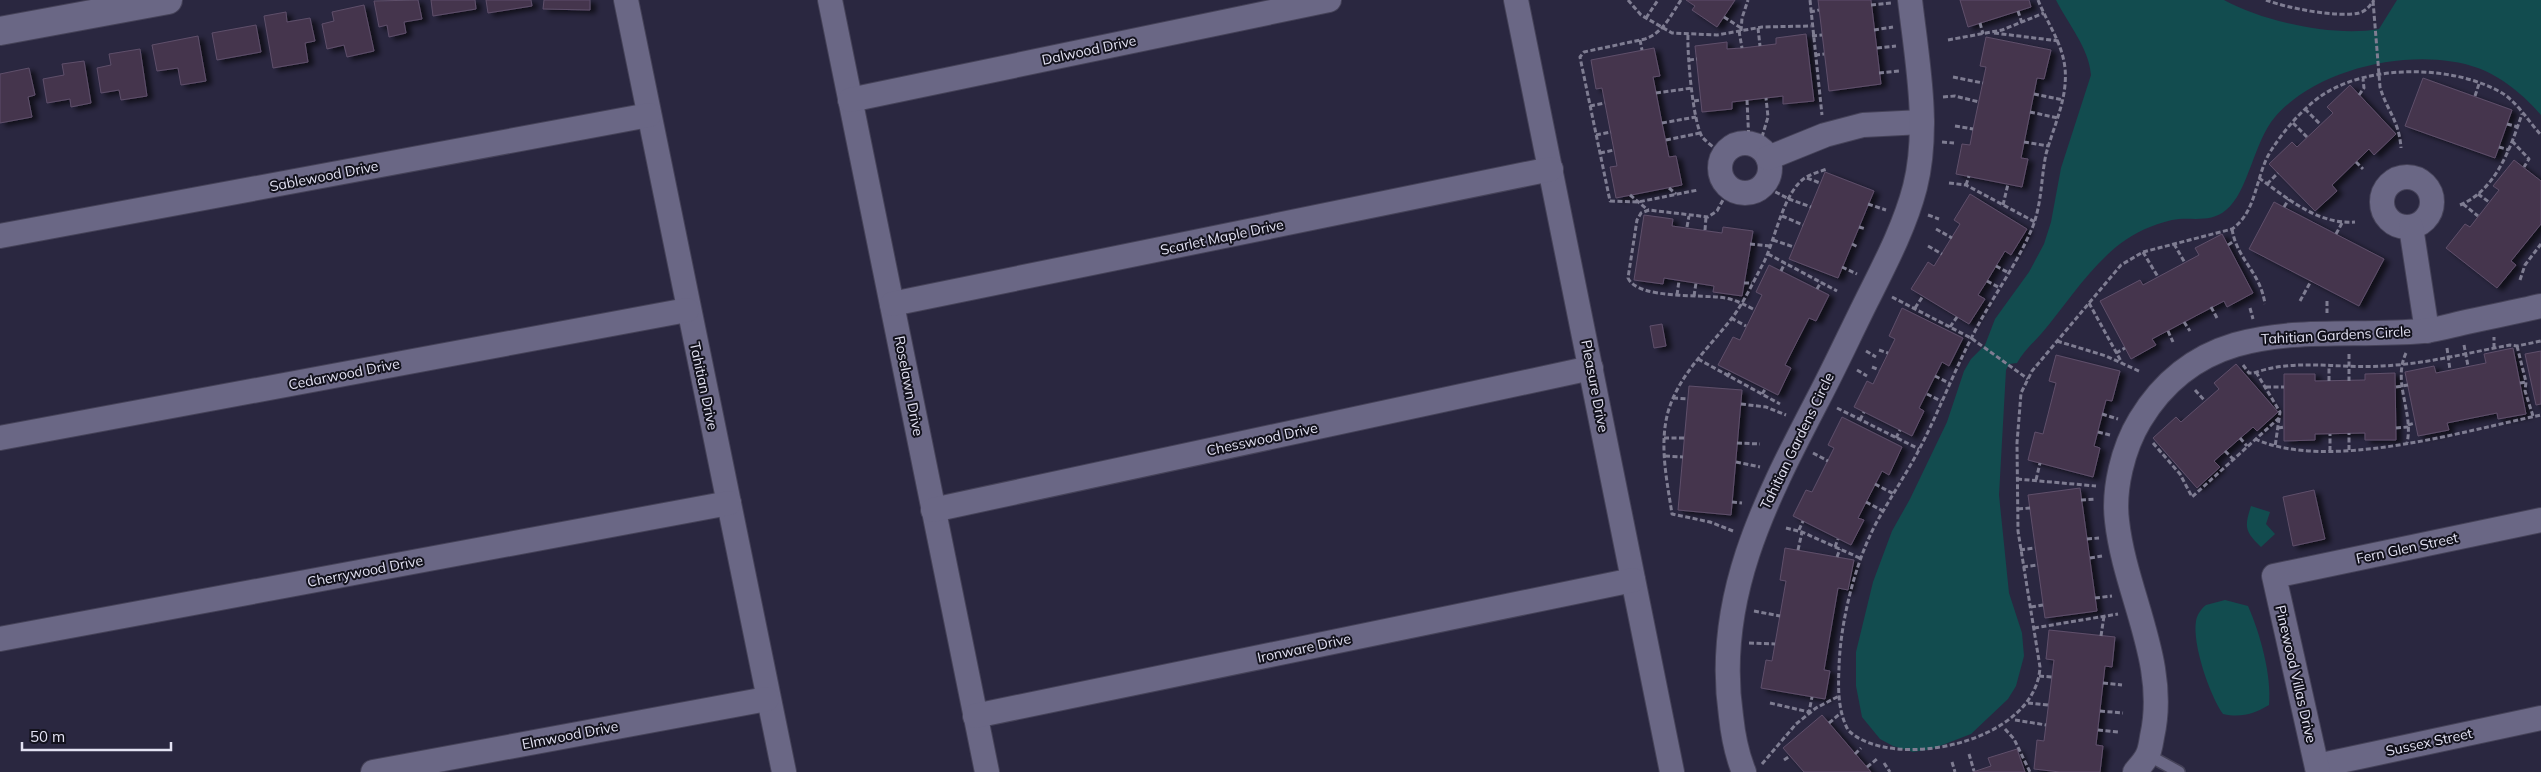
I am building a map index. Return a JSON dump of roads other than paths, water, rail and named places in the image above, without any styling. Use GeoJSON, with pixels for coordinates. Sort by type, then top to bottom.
{"type":"FeatureCollection","features":[{"type":"Feature","properties":{"kind":"street"},"geometry":{"type":"LineString","coordinates":[[0,31],[168,0]]}},
{"type":"Feature","properties":{"kind":"street","name":"Tahitian Drive"},"geometry":{"type":"LineString","coordinates":[[626,0],[687,310],[729,503],[767,699],[784,772]]}},
{"type":"Feature","properties":{"kind":"street","name":"Roselawn Drive"},"geometry":{"type":"LineString","coordinates":[[830,0],[987,772]]}},
{"type":"Feature","properties":{"kind":"street","name":"Dalwood Drive"},"geometry":{"type":"LineString","coordinates":[[850,100],[1329,0]]}},
{"type":"Feature","properties":{"kind":"street","name":"Pleasure Drive"},"geometry":{"type":"LineString","coordinates":[[1516,0],[1672,772]]}},
{"type":"Feature","properties":{"kind":"street","name":"Tahitian Gardens Circle"},"geometry":{"type":"LineString","coordinates":[[1750,770],[1733,735],[1726,673],[1731,619],[1738,581],[1753,537],[1777,479],[1873,288],[1908,210],[1916,185],[1922,111],[1910,0]]}},
{"type":"Feature","properties":{"kind":"street"},"geometry":{"type":"LineString","coordinates":[[1759,150],[1769,174],[1762,185],[1753,191],[1745,192],[1730,187],[1721,174],[1720,166],[1724,156],[1733,146],[1759,150],[1922,111]]}},
{"type":"Feature","properties":{"kind":"street","name":"Sablewood Drive"},"geometry":{"type":"LineString","coordinates":[[0,236],[649,115]]}},
{"type":"Feature","properties":{"kind":"street","name":"Scarlet Maple Drive"},"geometry":{"type":"LineString","coordinates":[[892,304],[1551,169]]}},
{"type":"Feature","properties":{"kind":"street","name":"Tahitian Gardens Circle"},"geometry":{"type":"LineString","coordinates":[[2411,227],[2417,332]]}},
{"type":"Feature","properties":{"kind":"street","name":"Tahitian Gardens Circle"},"geometry":{"type":"LineString","coordinates":[[2141,764],[2155,722],[2156,680],[2124,560],[2117,520],[2118,489],[2132,435],[2148,407],[2174,379],[2208,357],[2234,344],[2276,335],[2348,335],[2417,332],[2541,306]]}},
{"type":"Feature","properties":{"kind":"street","name":"Cedarwood Drive"},"geometry":{"type":"LineString","coordinates":[[0,438],[687,310]]}},
{"type":"Feature","properties":{"kind":"street","name":"Chesswood Drive"},"geometry":{"type":"LineString","coordinates":[[933,510],[1591,368]]}},
{"type":"Feature","properties":{"kind":"street","name":"Cherrywood Drive"},"geometry":{"type":"LineString","coordinates":[[0,639],[729,503]]}},
{"type":"Feature","properties":{"kind":"street","name":"Fern Glen Street"},"geometry":{"type":"LineString","coordinates":[[2274,576],[2541,520]]}},
{"type":"Feature","properties":{"kind":"street","name":"Pinewood Villas Drive"},"geometry":{"type":"LineString","coordinates":[[2274,576],[2318,769]]}},
{"type":"Feature","properties":{"kind":"street","name":"Ironware Drive"},"geometry":{"type":"LineString","coordinates":[[975,716],[1633,580]]}},
{"type":"Feature","properties":{"kind":"street","name":"Elmwood Drive"},"geometry":{"type":"LineString","coordinates":[[373,772],[767,699]]}},
{"type":"Feature","properties":{"kind":"street","name":"Sussex Street"},"geometry":{"type":"LineString","coordinates":[[2318,769],[2541,718]]}},
{"type":"Feature","properties":{"kind":"lane","name":"Tahitian Gardens Circle"},"geometry":{"type":"LineString","coordinates":[[2141,764],[2179,772]]}}]}
